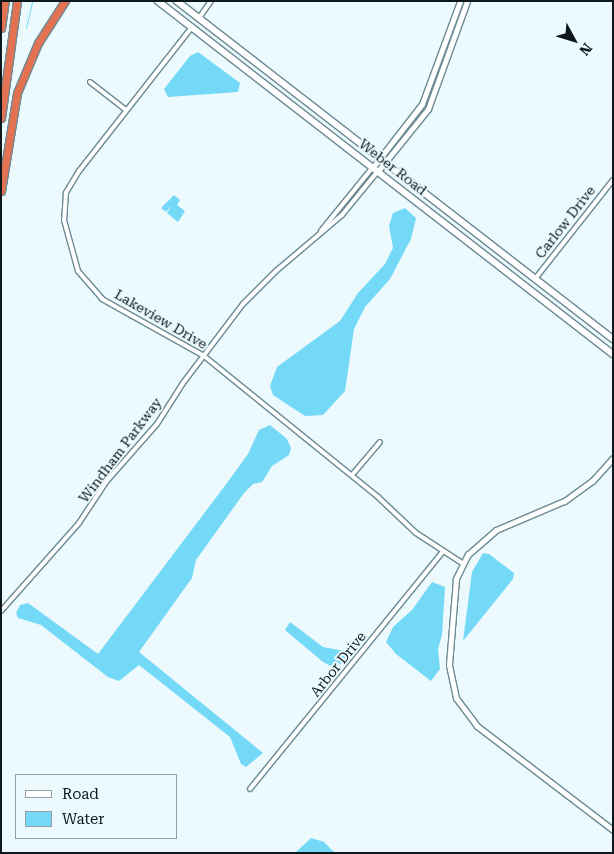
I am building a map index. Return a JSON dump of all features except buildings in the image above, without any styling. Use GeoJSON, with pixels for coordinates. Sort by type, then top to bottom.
{"type":"FeatureCollection","features":[{"type":"Feature","properties":{"kind":"highway"},"geometry":{"type":"LineString","coordinates":[[1,28],[5,1]]}},
{"type":"Feature","properties":{"kind":"highway"},"geometry":{"type":"LineString","coordinates":[[1,118],[17,1]]}},
{"type":"Feature","properties":{"kind":"highway"},"geometry":{"type":"LineString","coordinates":[[1,190],[17,93],[38,43],[65,1]]}},
{"type":"Feature","properties":{"kind":"main road","name":"Weber Road"},"geometry":{"type":"LineString","coordinates":[[158,1],[613,354]]}},
{"type":"Feature","properties":{"kind":"main road","name":"Weber Road"},"geometry":{"type":"LineString","coordinates":[[177,1],[378,160],[613,339]]}},
{"type":"Feature","properties":{"kind":"street"},"geometry":{"type":"LineString","coordinates":[[199,18],[211,1]]}},
{"type":"Feature","properties":{"kind":"street"},"geometry":{"type":"LineString","coordinates":[[318,235],[422,104],[460,1]]}},
{"type":"Feature","properties":{"kind":"street"},"geometry":{"type":"LineString","coordinates":[[378,172],[428,109],[467,1]]}},
{"type":"Feature","properties":{"kind":"street","name":"Lakeview Drive"},"geometry":{"type":"LineString","coordinates":[[192,27],[126,110],[66,193],[64,220],[74,260],[85,282],[102,299],[204,356],[352,476],[404,523],[442,553],[462,563]]}},
{"type":"Feature","properties":{"kind":"street"},"geometry":{"type":"LineString","coordinates":[[90,82],[126,110]]}},
{"type":"Feature","properties":{"kind":"street","name":"Windham Parkway"},"geometry":{"type":"LineString","coordinates":[[1,610],[79,523],[106,482],[157,424],[204,356],[258,288],[349,208],[378,172]]}},
{"type":"Feature","properties":{"kind":"street","name":"Carlow Drive"},"geometry":{"type":"LineString","coordinates":[[535,279],[613,180]]}},
{"type":"Feature","properties":{"kind":"street"},"geometry":{"type":"LineString","coordinates":[[352,476],[380,442]]}},
{"type":"Feature","properties":{"kind":"street"},"geometry":{"type":"LineString","coordinates":[[613,458],[592,481],[564,501],[485,536],[462,563],[454,593],[449,665],[451,682],[464,712],[477,726],[613,830]]}},
{"type":"Feature","properties":{"kind":"street","name":"Arbor Drive"},"geometry":{"type":"LineString","coordinates":[[250,790],[442,553]]}},
{"type":"Feature","properties":{"kind":"water"},"geometry":{"type":"Polygon","coordinates":[[[198,52],[240,83],[238,92],[168,97],[164,89],[190,56],[198,52]]]}},
{"type":"Feature","properties":{"kind":"water"},"geometry":{"type":"Polygon","coordinates":[[[174,195],[180,200],[177,205],[185,211],[178,222],[167,213],[171,206],[166,212],[161,208],[174,195]]]}},
{"type":"Feature","properties":{"kind":"water"},"geometry":{"type":"Polygon","coordinates":[[[405,208],[416,218],[411,239],[390,279],[365,307],[354,329],[345,391],[323,415],[305,416],[273,395],[270,386],[277,367],[340,321],[358,293],[385,264],[393,248],[389,226],[393,213],[405,208]]]}},
{"type":"Feature","properties":{"kind":"water"},"geometry":{"type":"Polygon","coordinates":[[[270,425],[287,439],[291,448],[289,455],[272,466],[262,482],[253,484],[244,493],[196,560],[192,578],[139,652],[263,753],[246,767],[241,764],[230,737],[139,665],[119,681],[108,677],[41,625],[18,618],[16,613],[20,605],[28,603],[98,654],[248,454],[259,430],[270,425]]]}},
{"type":"Feature","properties":{"kind":"water"},"geometry":{"type":"Polygon","coordinates":[[[483,553],[489,554],[514,573],[513,579],[463,641],[472,572],[483,553]]]}},
{"type":"Feature","properties":{"kind":"water"},"geometry":{"type":"Polygon","coordinates":[[[432,582],[445,587],[442,635],[438,649],[440,669],[431,681],[396,654],[386,642],[393,627],[412,610],[432,582]]]}},
{"type":"Feature","properties":{"kind":"water"},"geometry":{"type":"Polygon","coordinates":[[[290,622],[323,647],[344,651],[346,656],[341,664],[335,668],[323,662],[285,630],[290,622]]]}},
{"type":"Feature","properties":{"kind":"water"},"geometry":{"type":"Polygon","coordinates":[[[311,838],[324,842],[335,853],[295,853],[311,838]]]}},
{"type":"Feature","properties":{"kind":"waterway"},"geometry":{"type":"LineString","coordinates":[[26,28],[32,1]]}}]}
